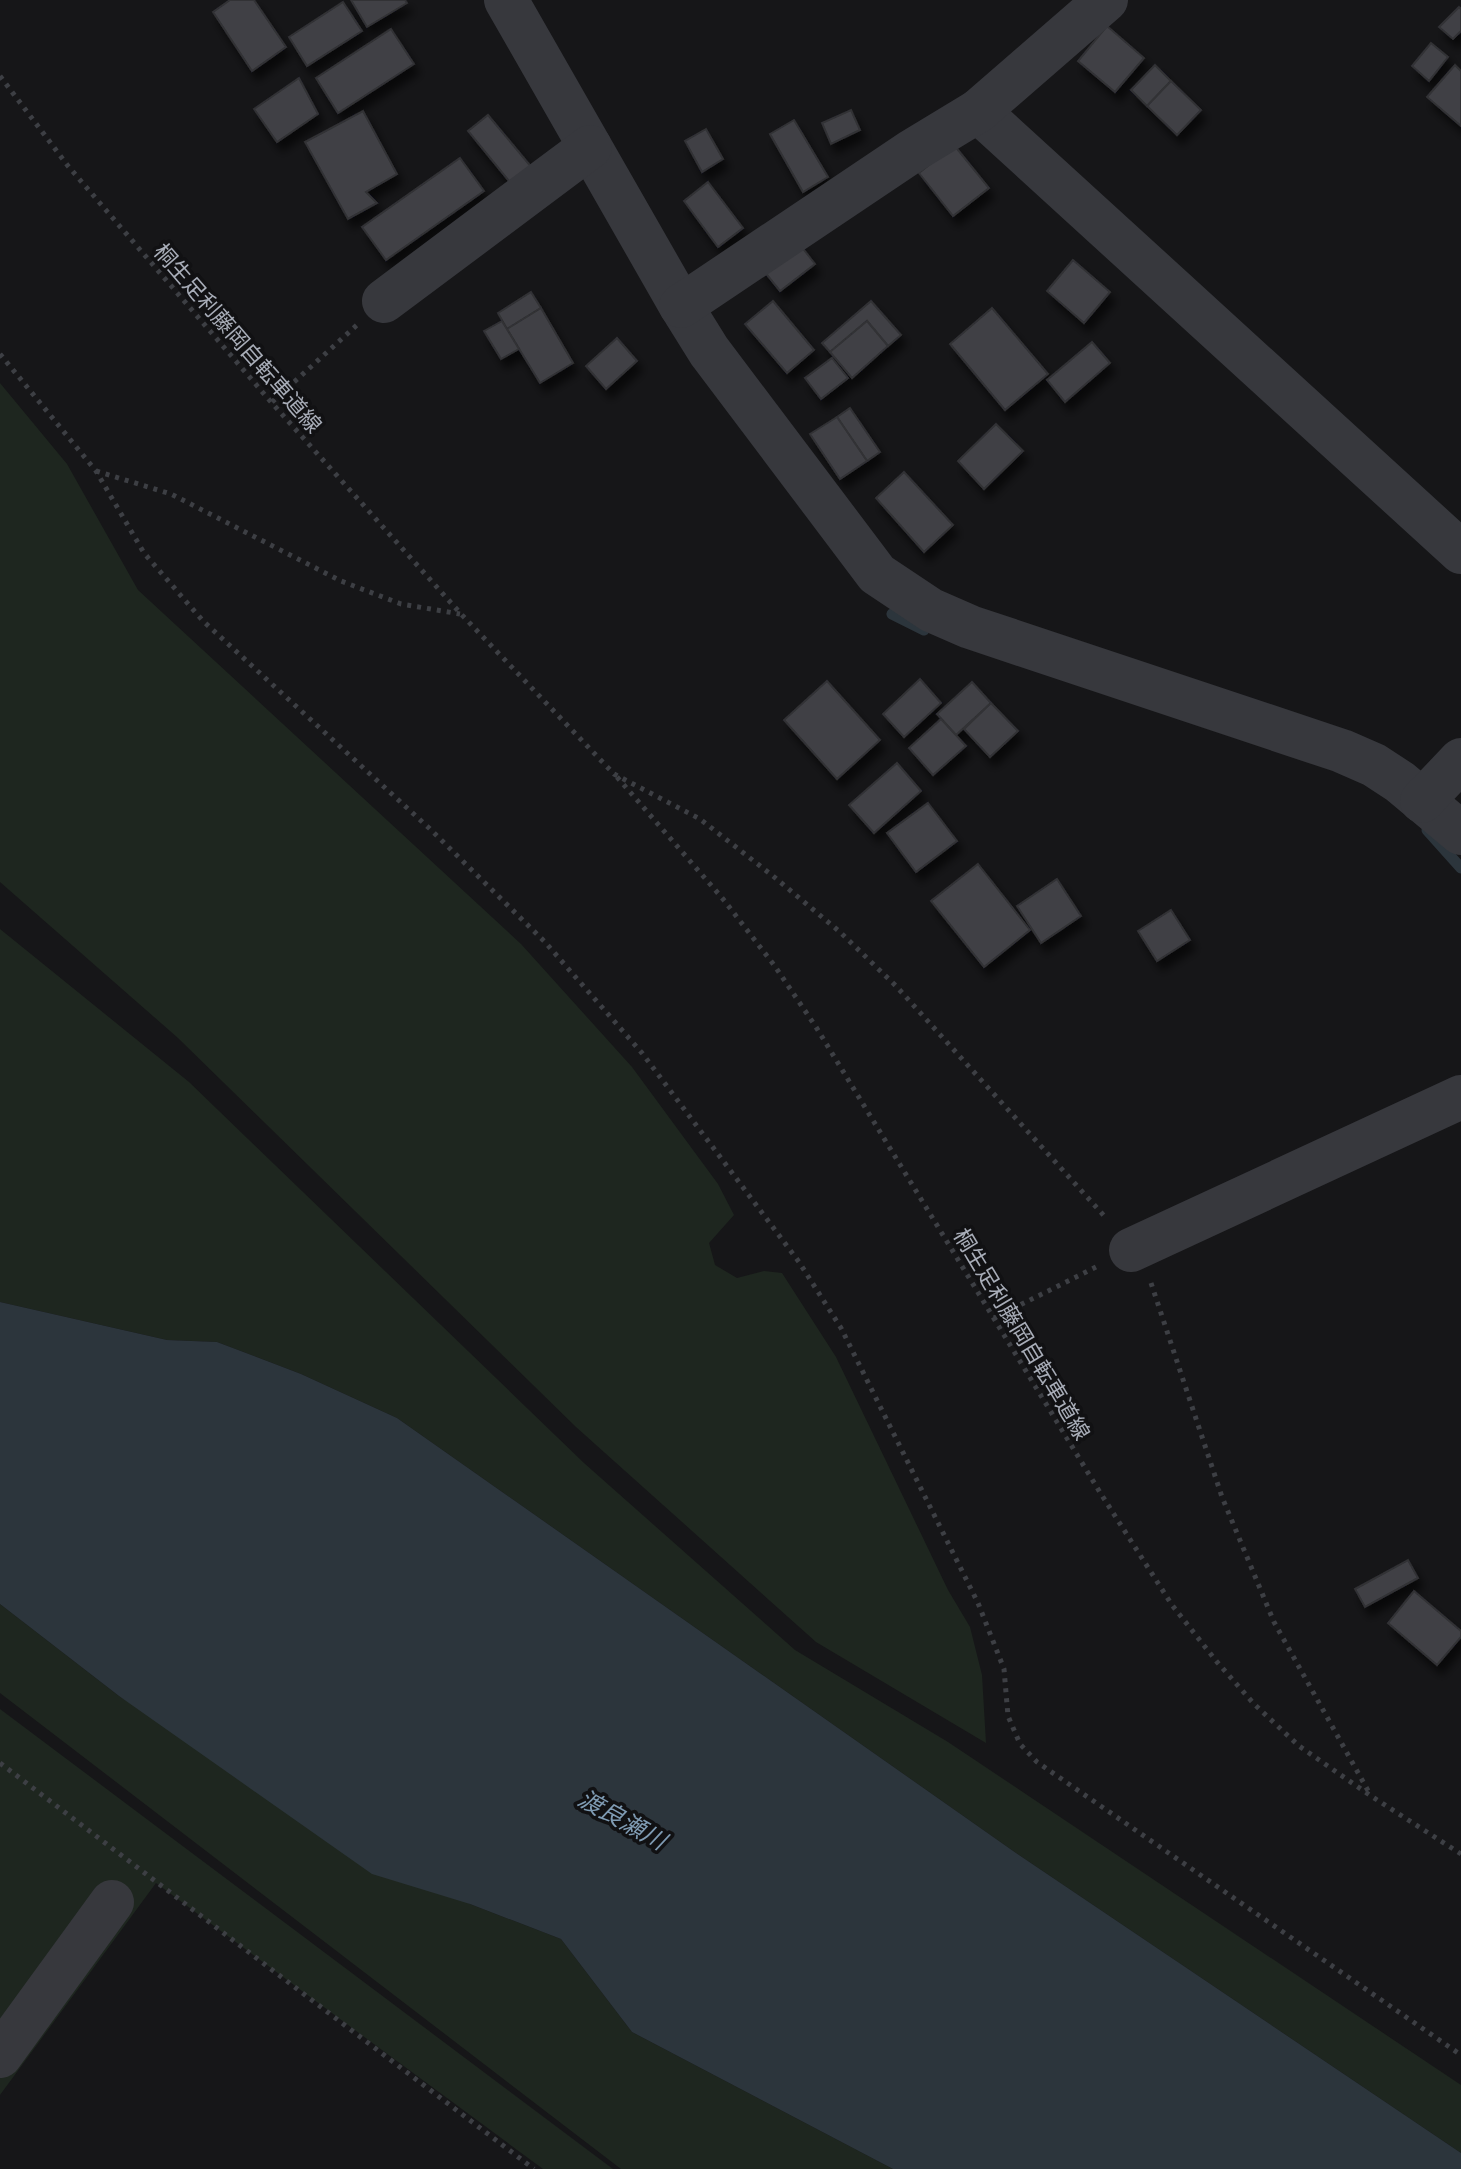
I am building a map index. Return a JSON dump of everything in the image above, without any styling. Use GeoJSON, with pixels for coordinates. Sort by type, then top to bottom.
{"type":"FeatureCollection","features":[{"type":"Feature","properties":{"kind":"street"},"geometry":{"type":"LineString","coordinates":[[506,0],[709,351],[877,574],[931,610],[970,627],[1342,751],[1374,765],[1400,782],[1461,833]]}},
{"type":"Feature","properties":{"kind":"street"},"geometry":{"type":"LineString","coordinates":[[681,306],[912,151],[978,111],[1106,0]]}},
{"type":"Feature","properties":{"kind":"street"},"geometry":{"type":"LineString","coordinates":[[978,111],[1461,552]]}},
{"type":"Feature","properties":{"kind":"street"},"geometry":{"type":"LineString","coordinates":[[384,301],[590,147]]}},
{"type":"Feature","properties":{"kind":"street"},"geometry":{"type":"LineString","coordinates":[[1422,801],[1461,760]]}},
{"type":"Feature","properties":{"kind":"street"},"geometry":{"type":"LineString","coordinates":[[1131,1250],[1461,1097]]}},
{"type":"Feature","properties":{"kind":"street"},"geometry":{"type":"LineString","coordinates":[[0,2056],[112,1902]]}},
{"type":"Feature","properties":{"kind":"path","name":"桐生足利藤岡自転車道線"},"geometry":{"type":"LineString","coordinates":[[0,76],[68,166],[271,402],[461,614],[614,774],[723,899],[774,965],[816,1027],[1101,1494],[1172,1605],[1217,1662],[1254,1704],[1299,1746],[1461,1854]]}},
{"type":"Feature","properties":{"kind":"path"},"geometry":{"type":"LineString","coordinates":[[271,402],[384,301]]}},
{"type":"Feature","properties":{"kind":"path"},"geometry":{"type":"LineString","coordinates":[[0,354],[96,471],[144,553],[203,621],[429,828],[544,941],[642,1053],[799,1262],[841,1328],[978,1603],[1004,1669],[1008,1716],[1020,1744],[1037,1762],[1461,2055]]}},
{"type":"Feature","properties":{"kind":"path"},"geometry":{"type":"LineString","coordinates":[[96,471],[171,494],[341,581],[401,604],[461,614]]}},
{"type":"Feature","properties":{"kind":"path"},"geometry":{"type":"LineString","coordinates":[[614,774],[700,819],[840,932],[896,986],[1131,1250],[1151,1283],[1222,1497],[1274,1622],[1371,1796]]}},
{"type":"Feature","properties":{"kind":"path"},"geometry":{"type":"LineString","coordinates":[[994,1318],[1131,1250]]}},
{"type":"Feature","properties":{"kind":"path"},"geometry":{"type":"LineString","coordinates":[[0,1763],[534,2169]]}},
{"type":"Feature","properties":{"kind":"shaded area"},"geometry":{"type":"Polygon","coordinates":[[[0,383],[67,464],[138,590],[521,944],[632,1067],[718,1184],[734,1215],[709,1243],[715,1265],[737,1278],[764,1271],[782,1273],[836,1357],[948,1590],[970,1627],[982,1675],[986,1743],[816,1642],[576,1427],[178,1038],[0,882],[0,383]]]}},
{"type":"Feature","properties":{"kind":"shaded area"},"geometry":{"type":"Polygon","coordinates":[[[0,929],[189,1082],[584,1463],[795,1650],[948,1742],[1461,2085],[1461,2153],[1016,1853],[397,1418],[301,1374],[217,1342],[167,1340],[0,1302],[0,929]]]}},
{"type":"Feature","properties":{"kind":"shaded area"},"geometry":{"type":"Polygon","coordinates":[[[0,1604],[119,1696],[470,1904],[561,1939],[632,2032],[893,2169],[621,2169],[0,1693],[0,1604]]]}},
{"type":"Feature","properties":{"kind":"shaded area"},"geometry":{"type":"Polygon","coordinates":[[[0,1709],[613,2169],[543,2169],[156,1883],[0,2095],[0,1709]]]}},
{"type":"Feature","properties":{"kind":"water","name":"渡良瀬川"},"geometry":{"type":"Polygon","coordinates":[[[0,1302],[167,1340],[217,1342],[301,1374],[397,1418],[1016,1853],[1461,2153],[1461,2169],[893,2169],[632,2032],[561,1939],[470,1904],[372,1874],[119,1696],[0,1604],[0,1302]]]}},
{"type":"Feature","properties":{"kind":"building"},"geometry":{"type":"Polygon","coordinates":[[[230,0],[254,0],[286,47],[252,71],[213,12],[230,0]]]}},
{"type":"Feature","properties":{"kind":"building"},"geometry":{"type":"Polygon","coordinates":[[[351,0],[405,0],[407,3],[367,27],[351,0]]]}},
{"type":"Feature","properties":{"kind":"building"},"geometry":{"type":"Polygon","coordinates":[[[343,2],[362,31],[307,66],[289,37],[343,2]]]}},
{"type":"Feature","properties":{"kind":"building"},"geometry":{"type":"Polygon","coordinates":[[[1459,7],[1461,31],[1453,39],[1439,27],[1459,7]]]}},
{"type":"Feature","properties":{"kind":"building"},"geometry":{"type":"Polygon","coordinates":[[[1107,26],[1144,58],[1115,92],[1078,61],[1107,26]]]}},
{"type":"Feature","properties":{"kind":"building"},"geometry":{"type":"Polygon","coordinates":[[[391,29],[414,64],[338,113],[316,78],[391,29]]]}},
{"type":"Feature","properties":{"kind":"building"},"geometry":{"type":"Polygon","coordinates":[[[1431,43],[1448,57],[1429,81],[1412,66],[1431,43]]]}},
{"type":"Feature","properties":{"kind":"building"},"geometry":{"type":"Polygon","coordinates":[[[1155,65],[1171,81],[1147,106],[1131,90],[1155,65]]]}},
{"type":"Feature","properties":{"kind":"building"},"geometry":{"type":"Polygon","coordinates":[[[1455,65],[1461,71],[1461,126],[1427,97],[1455,65]]]}},
{"type":"Feature","properties":{"kind":"building"},"geometry":{"type":"Polygon","coordinates":[[[299,78],[318,114],[277,142],[254,109],[299,78]]]}},
{"type":"Feature","properties":{"kind":"building"},"geometry":{"type":"Polygon","coordinates":[[[1171,81],[1201,110],[1177,135],[1147,106],[1171,81]]]}},
{"type":"Feature","properties":{"kind":"building"},"geometry":{"type":"Polygon","coordinates":[[[851,110],[860,130],[831,144],[822,123],[851,110]]]}},
{"type":"Feature","properties":{"kind":"building"},"geometry":{"type":"Polygon","coordinates":[[[363,111],[397,174],[366,192],[377,203],[348,219],[305,142],[363,111]]]}},
{"type":"Feature","properties":{"kind":"building"},"geometry":{"type":"Polygon","coordinates":[[[488,115],[533,169],[513,186],[468,131],[488,115]]]}},
{"type":"Feature","properties":{"kind":"building"},"geometry":{"type":"Polygon","coordinates":[[[794,120],[828,177],[803,192],[770,134],[794,120]]]}},
{"type":"Feature","properties":{"kind":"building"},"geometry":{"type":"Polygon","coordinates":[[[706,129],[723,159],[702,172],[685,141],[706,129]]]}},
{"type":"Feature","properties":{"kind":"building"},"geometry":{"type":"Polygon","coordinates":[[[954,145],[989,188],[953,216],[919,173],[954,145]]]}},
{"type":"Feature","properties":{"kind":"building"},"geometry":{"type":"Polygon","coordinates":[[[460,158],[484,191],[386,260],[362,227],[460,158]]]}},
{"type":"Feature","properties":{"kind":"building"},"geometry":{"type":"Polygon","coordinates":[[[708,182],[743,228],[718,247],[684,201],[708,182]]]}},
{"type":"Feature","properties":{"kind":"building"},"geometry":{"type":"Polygon","coordinates":[[[794,237],[815,264],[780,291],[759,265],[794,237]]]}},
{"type":"Feature","properties":{"kind":"building"},"geometry":{"type":"Polygon","coordinates":[[[1073,260],[1110,292],[1084,323],[1047,291],[1073,260]]]}},
{"type":"Feature","properties":{"kind":"building"},"geometry":{"type":"Polygon","coordinates":[[[531,292],[541,308],[507,329],[498,313],[531,292]]]}},
{"type":"Feature","properties":{"kind":"building"},"geometry":{"type":"Polygon","coordinates":[[[773,301],[814,350],[787,373],[745,324],[773,301]]]}},
{"type":"Feature","properties":{"kind":"building"},"geometry":{"type":"Polygon","coordinates":[[[871,301],[901,335],[888,346],[867,321],[830,352],[822,343],[871,301]]]}},
{"type":"Feature","properties":{"kind":"building"},"geometry":{"type":"Polygon","coordinates":[[[541,308],[573,363],[540,383],[507,329],[541,308]]]}},
{"type":"Feature","properties":{"kind":"building"},"geometry":{"type":"Polygon","coordinates":[[[992,308],[1048,374],[1005,410],[950,344],[992,308]]]}},
{"type":"Feature","properties":{"kind":"building"},"geometry":{"type":"Polygon","coordinates":[[[502,321],[519,349],[501,359],[484,331],[502,321]]]}},
{"type":"Feature","properties":{"kind":"building"},"geometry":{"type":"Polygon","coordinates":[[[867,321],[888,346],[852,378],[830,352],[867,321]]]}},
{"type":"Feature","properties":{"kind":"building"},"geometry":{"type":"Polygon","coordinates":[[[617,338],[637,361],[606,389],[586,366],[617,338]]]}},
{"type":"Feature","properties":{"kind":"building"},"geometry":{"type":"Polygon","coordinates":[[[1092,342],[1110,363],[1065,402],[1047,380],[1092,342]]]}},
{"type":"Feature","properties":{"kind":"building"},"geometry":{"type":"Polygon","coordinates":[[[832,358],[848,378],[821,399],[805,378],[832,358]]]}},
{"type":"Feature","properties":{"kind":"building"},"geometry":{"type":"Polygon","coordinates":[[[850,408],[880,452],[867,461],[837,417],[850,408]]]}},
{"type":"Feature","properties":{"kind":"building"},"geometry":{"type":"Polygon","coordinates":[[[837,417],[867,461],[840,479],[810,434],[837,417]]]}},
{"type":"Feature","properties":{"kind":"building"},"geometry":{"type":"Polygon","coordinates":[[[996,424],[1023,451],[984,489],[958,461],[996,424]]]}},
{"type":"Feature","properties":{"kind":"building"},"geometry":{"type":"Polygon","coordinates":[[[904,472],[953,525],[924,552],[876,498],[904,472]]]}},
{"type":"Feature","properties":{"kind":"building"},"geometry":{"type":"Polygon","coordinates":[[[920,679],[941,703],[904,737],[883,714],[920,679]]]}},
{"type":"Feature","properties":{"kind":"building"},"geometry":{"type":"Polygon","coordinates":[[[827,681],[880,740],[837,779],[784,720],[827,681]]]}},
{"type":"Feature","properties":{"kind":"building"},"geometry":{"type":"Polygon","coordinates":[[[972,682],[991,703],[956,735],[937,714],[972,682]]]}},
{"type":"Feature","properties":{"kind":"building"},"geometry":{"type":"Polygon","coordinates":[[[991,703],[1018,731],[990,757],[964,729],[991,703]]]}},
{"type":"Feature","properties":{"kind":"building"},"geometry":{"type":"Polygon","coordinates":[[[941,719],[966,746],[933,775],[909,748],[941,719]]]}},
{"type":"Feature","properties":{"kind":"building"},"geometry":{"type":"Polygon","coordinates":[[[897,763],[921,791],[874,833],[849,805],[897,763]]]}},
{"type":"Feature","properties":{"kind":"building"},"geometry":{"type":"Polygon","coordinates":[[[928,803],[957,841],[916,872],[887,833],[928,803]]]}},
{"type":"Feature","properties":{"kind":"building"},"geometry":{"type":"Polygon","coordinates":[[[978,864],[1030,930],[984,967],[931,901],[978,864]]]}},
{"type":"Feature","properties":{"kind":"building"},"geometry":{"type":"Polygon","coordinates":[[[1057,879],[1081,916],[1041,943],[1017,906],[1057,879]]]}},
{"type":"Feature","properties":{"kind":"building"},"geometry":{"type":"Polygon","coordinates":[[[1171,910],[1190,940],[1157,961],[1138,931],[1171,910]]]}},
{"type":"Feature","properties":{"kind":"building"},"geometry":{"type":"Polygon","coordinates":[[[1408,1560],[1418,1578],[1365,1607],[1355,1589],[1408,1560]]]}},
{"type":"Feature","properties":{"kind":"building"},"geometry":{"type":"Polygon","coordinates":[[[1414,1591],[1461,1631],[1461,1637],[1437,1665],[1388,1623],[1414,1591]]]}},
{"type":"Feature","properties":{"kind":"waterway"},"geometry":{"type":"LineString","coordinates":[[892,614],[924,630]]}},
{"type":"Feature","properties":{"kind":"waterway"},"geometry":{"type":"LineString","coordinates":[[1427,830],[1461,868]]}}]}
